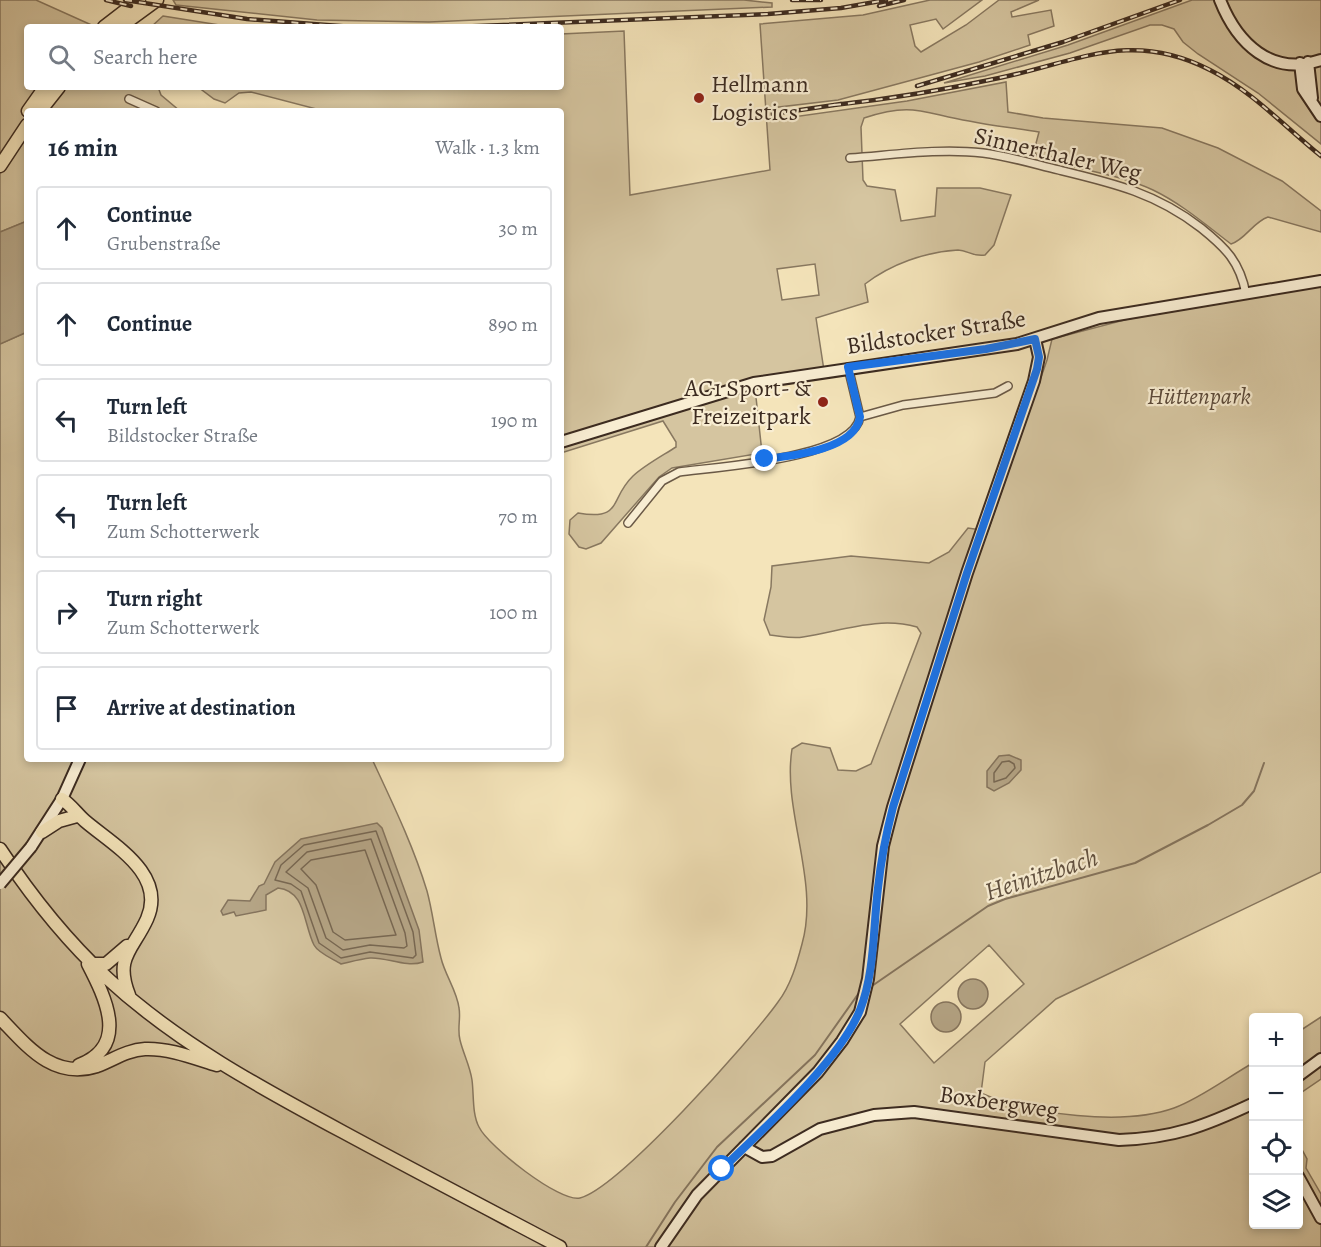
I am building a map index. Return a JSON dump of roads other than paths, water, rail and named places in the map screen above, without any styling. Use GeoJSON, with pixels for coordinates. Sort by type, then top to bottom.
{"type":"FeatureCollection","features":[{"type":"Feature","properties":{"kind":"highway"},"geometry":{"type":"LineString","coordinates":[[108,24],[139,0]]}},
{"type":"Feature","properties":{"kind":"highway"},"geometry":{"type":"LineString","coordinates":[[124,24],[157,0]]}},
{"type":"Feature","properties":{"kind":"highway"},"geometry":{"type":"LineString","coordinates":[[30,108],[43,90]]}},
{"type":"Feature","properties":{"kind":"highway"},"geometry":{"type":"LineString","coordinates":[[42,108],[57,90]]}},
{"type":"Feature","properties":{"kind":"highway"},"geometry":{"type":"LineString","coordinates":[[0,166],[24,129]]}},
{"type":"Feature","properties":{"kind":"highway"},"geometry":{"type":"LineString","coordinates":[[60,801],[133,860],[148,884],[150,911],[131,943],[122,972],[130,998]]}},
{"type":"Feature","properties":{"kind":"highway"},"geometry":{"type":"LineString","coordinates":[[42,832],[59,821],[81,818]]}},
{"type":"Feature","properties":{"kind":"highway"},"geometry":{"type":"LineString","coordinates":[[0,849],[45,911],[83,954],[130,998],[166,1026],[232,1070],[370,1147],[560,1247]]}},
{"type":"Feature","properties":{"kind":"highway"},"geometry":{"type":"LineString","coordinates":[[93,964],[106,964],[131,943]]}},
{"type":"Feature","properties":{"kind":"highway"},"geometry":{"type":"LineString","coordinates":[[67,1069],[94,1057],[105,1043],[109,1033],[110,1016],[106,1001],[83,954]]}},
{"type":"Feature","properties":{"kind":"highway"},"geometry":{"type":"LineString","coordinates":[[0,1018],[41,1059],[56,1067],[67,1069],[96,1066],[126,1053],[145,1049],[177,1053],[232,1070]]}},
{"type":"Feature","properties":{"kind":"street"},"geometry":{"type":"LineString","coordinates":[[1220,0],[1228,19],[1246,45],[1259,54],[1275,60],[1304,63],[1321,60]]}},
{"type":"Feature","properties":{"kind":"street"},"geometry":{"type":"LineString","coordinates":[[1275,60],[1290,72],[1321,116]]}},
{"type":"Feature","properties":{"kind":"street"},"geometry":{"type":"LineString","coordinates":[[1303,89],[1304,63]]}},
{"type":"Feature","properties":{"kind":"street"},"geometry":{"type":"LineString","coordinates":[[1304,63],[1313,104]]}},
{"type":"Feature","properties":{"kind":"street"},"geometry":{"type":"LineString","coordinates":[[129,99],[149,108]]}},
{"type":"Feature","properties":{"kind":"street","name":"Sinnerthaler Weg"},"geometry":{"type":"LineString","coordinates":[[850,158],[984,153],[1107,182],[1145,194],[1168,204],[1223,246],[1240,268],[1246,294]]}},
{"type":"Feature","properties":{"kind":"street","name":"Bildstocker Straße"},"geometry":{"type":"LineString","coordinates":[[564,441],[754,382],[986,349],[1035,339],[1099,318],[1321,281]]}},
{"type":"Feature","properties":{"kind":"street"},"geometry":{"type":"LineString","coordinates":[[661,1247],[697,1196],[818,1072],[842,1041],[860,1012],[868,979],[882,856],[893,807],[967,573],[1037,369],[1039,357],[1035,339]]}},
{"type":"Feature","properties":{"kind":"street"},"geometry":{"type":"LineString","coordinates":[[628,523],[662,481],[679,472],[791,456],[829,447],[853,431],[859,424],[860,417],[848,367]]}},
{"type":"Feature","properties":{"kind":"street"},"geometry":{"type":"LineString","coordinates":[[860,417],[903,405],[995,393],[1008,386]]}},
{"type":"Feature","properties":{"kind":"street"},"geometry":{"type":"LineString","coordinates":[[0,884],[42,832],[79,762]]}},
{"type":"Feature","properties":{"kind":"street"},"geometry":{"type":"LineString","coordinates":[[1303,1073],[1321,1059]]}},
{"type":"Feature","properties":{"kind":"street","name":"Boxbergweg"},"geometry":{"type":"LineString","coordinates":[[744,1148],[762,1157],[772,1156],[820,1129],[832,1125],[874,1115],[914,1112],[961,1116],[1119,1140],[1152,1139],[1185,1133],[1249,1105]]}},
{"type":"Feature","properties":{"kind":"street"},"geometry":{"type":"LineString","coordinates":[[1303,1184],[1321,1218]]}},
{"type":"Feature","properties":{"kind":"water"},"geometry":{"type":"Polygon","coordinates":[[[24,222],[24,333],[0,344],[0,232],[24,222]]]}},
{"type":"Feature","properties":{"kind":"water"},"geometry":{"type":"Polygon","coordinates":[[[1009,755],[1021,760],[1021,770],[1009,783],[994,791],[987,787],[987,771],[999,756],[1009,755]]]}},
{"type":"Feature","properties":{"kind":"water"},"geometry":{"type":"Polygon","coordinates":[[[377,823],[382,828],[419,930],[423,962],[410,964],[370,958],[341,964],[316,948],[299,902],[287,890],[278,888],[266,895],[266,910],[236,916],[234,912],[223,915],[221,911],[228,900],[250,901],[259,886],[264,884],[275,862],[301,839],[377,823]]]}},
{"type":"Feature","properties":{"kind":"water"},"geometry":{"type":"Polygon","coordinates":[[[973,979],[984,983],[988,994],[984,1005],[973,1009],[962,1005],[958,994],[962,983],[973,979]]]}},
{"type":"Feature","properties":{"kind":"water"},"geometry":{"type":"Polygon","coordinates":[[[946,1002],[957,1006],[961,1017],[957,1028],[946,1032],[935,1028],[931,1017],[935,1006],[946,1002]]]}},
{"type":"Feature","properties":{"kind":"waterway","name":"Heinitzbach"},"geometry":{"type":"LineString","coordinates":[[869,988],[988,906],[1005,899],[1135,863],[1208,825],[1242,805],[1254,791],[1264,763]]}},
{"type":"Feature","properties":{"kind":"waterway","name":"Heinitzbach"},"geometry":{"type":"LineString","coordinates":[[646,1247],[675,1202],[717,1147],[815,1055],[861,990]]}},
{"type":"Feature","properties":{"kind":"railway"},"geometry":{"type":"LineString","coordinates":[[106,0],[131,6]]}},
{"type":"Feature","properties":{"kind":"railway"},"geometry":{"type":"LineString","coordinates":[[125,0],[247,19],[313,24]]}},
{"type":"Feature","properties":{"kind":"railway"},"geometry":{"type":"LineString","coordinates":[[792,0],[821,0]]}},
{"type":"Feature","properties":{"kind":"railway"},"geometry":{"type":"LineString","coordinates":[[526,24],[768,14],[841,8],[886,0]]}},
{"type":"Feature","properties":{"kind":"railway"},"geometry":{"type":"LineString","coordinates":[[879,6],[904,0]]}},
{"type":"Feature","properties":{"kind":"railway"},"geometry":{"type":"LineString","coordinates":[[917,86],[1063,42],[1180,0]]}},
{"type":"Feature","properties":{"kind":"railway"},"geometry":{"type":"LineString","coordinates":[[834,105],[958,86],[1104,53],[1129,50],[1154,52],[1181,58],[1210,70],[1240,88],[1321,156]]}},
{"type":"Feature","properties":{"kind":"railway"},"geometry":{"type":"LineString","coordinates":[[773,114],[841,104]]}},
{"type":"Feature","properties":{"kind":"place","name":"Hellmann Logistics"},"geometry":{"type":"Point","coordinates":[699,98]}},
{"type":"Feature","properties":{"kind":"place","name":"AC1 Sport- & Freizeitpark"},"geometry":{"type":"Point","coordinates":[823,402]}},
{"type":"Feature","properties":{"kind":"park label","name":"Hüttenpark"},"geometry":{"type":"Point","coordinates":[1199,396]}}]}
